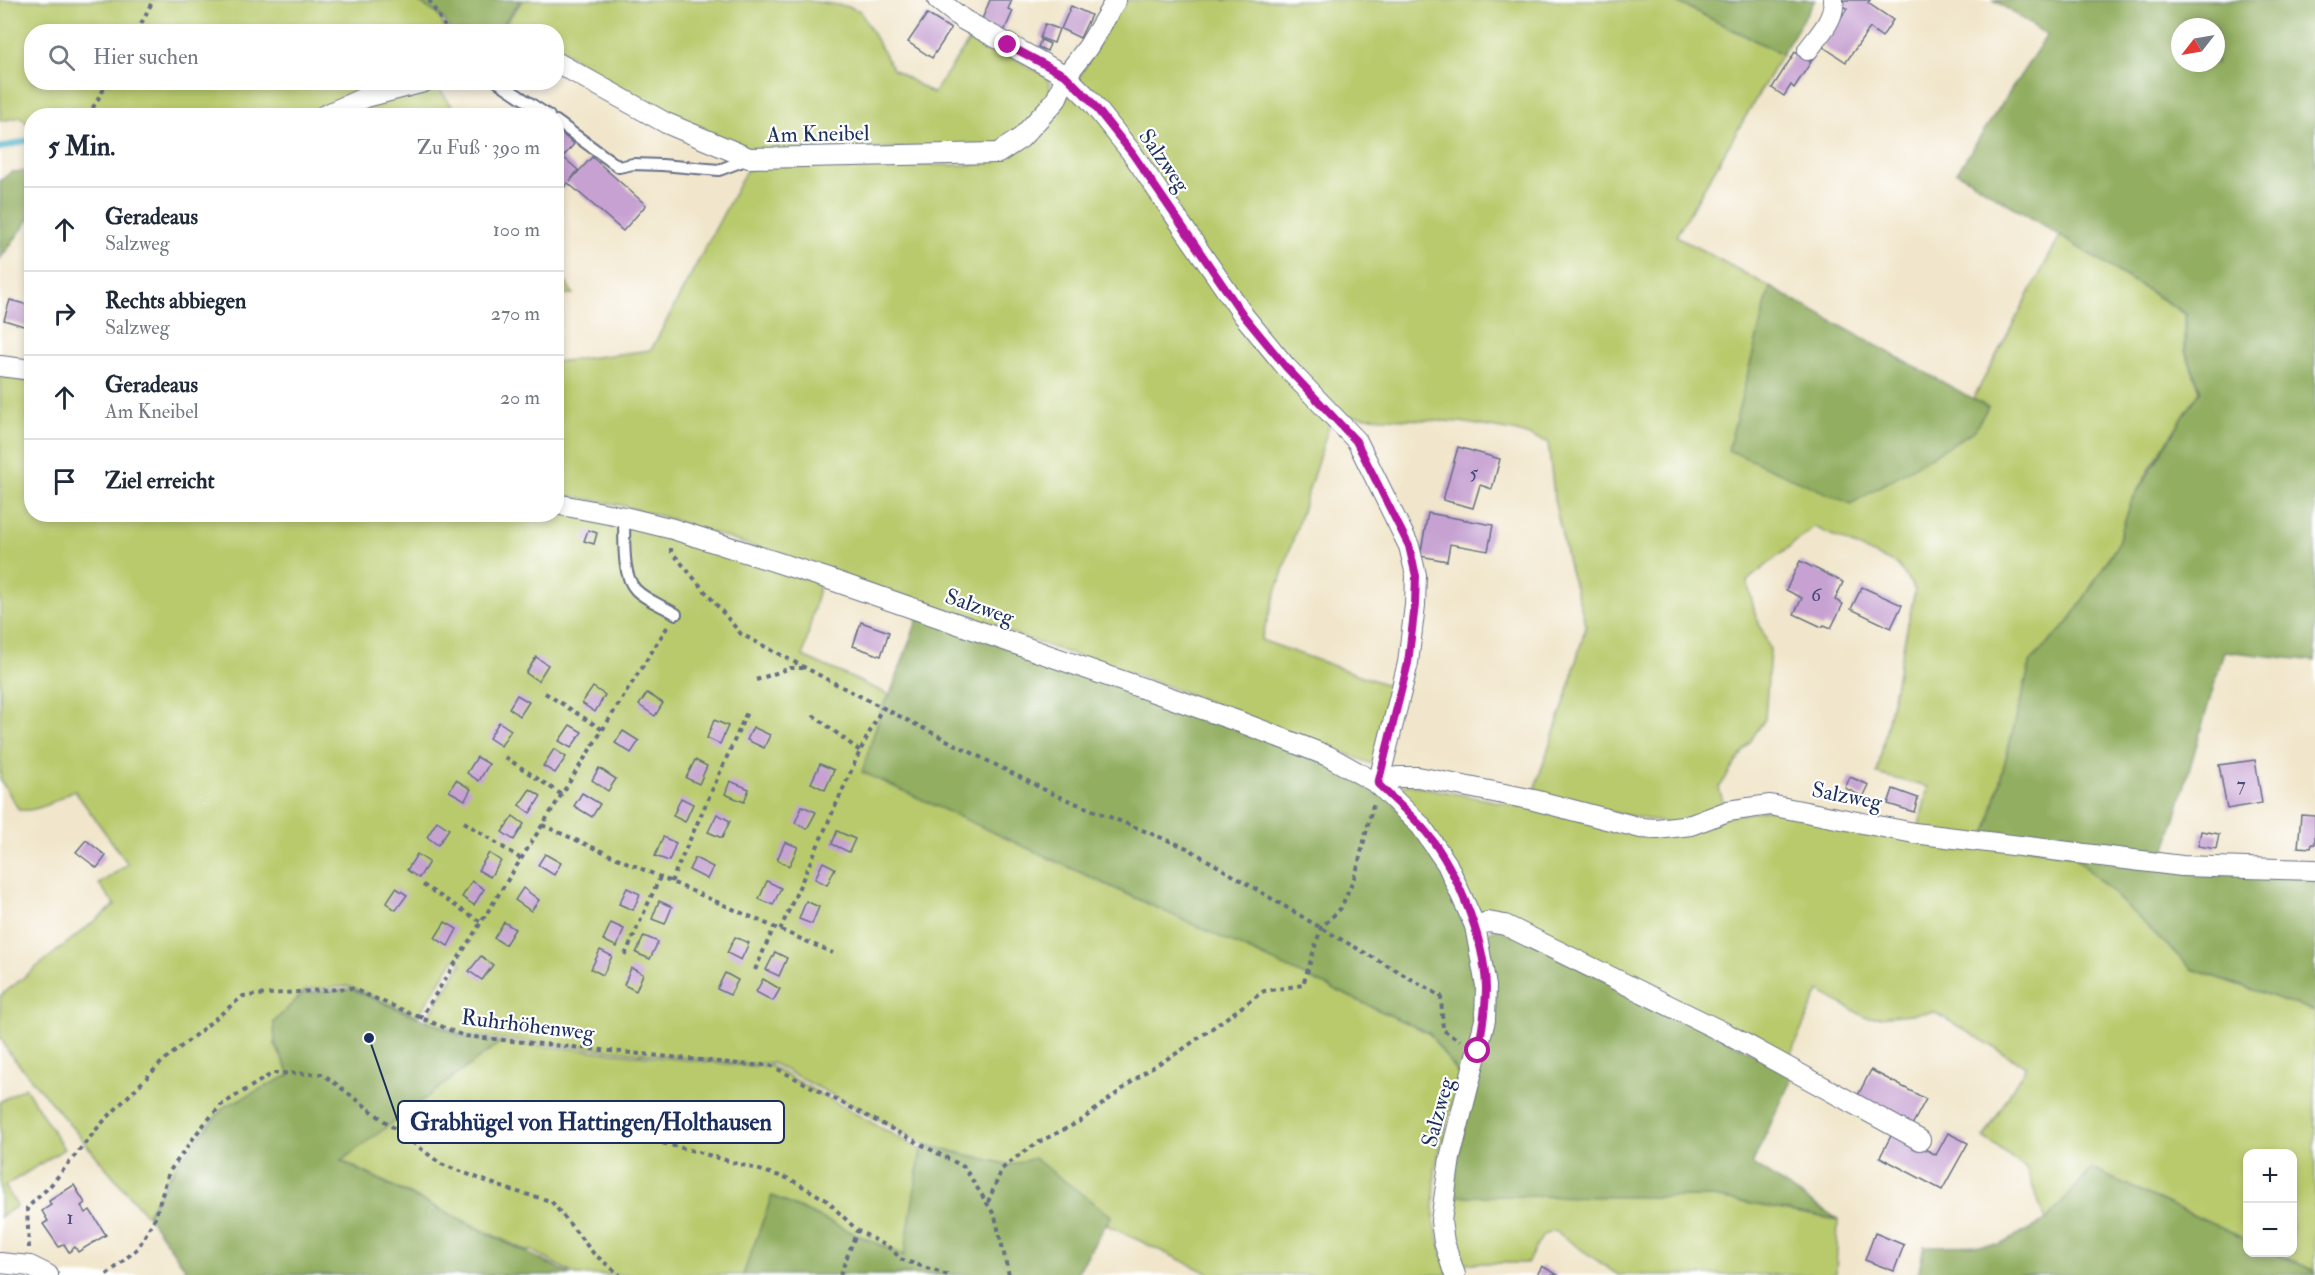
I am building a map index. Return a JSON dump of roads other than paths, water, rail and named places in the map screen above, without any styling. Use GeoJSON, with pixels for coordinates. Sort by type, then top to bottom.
{"type":"FeatureCollection","features":[{"type":"Feature","properties":{"kind":"street"},"geometry":{"type":"LineString","coordinates":[[938,0],[964,20],[1066,76]]}},
{"type":"Feature","properties":{"kind":"street","name":"Am Kneibel"},"geometry":{"type":"LineString","coordinates":[[564,66],[666,123],[750,158],[998,153],[1021,138],[1056,100],[1066,76],[1116,0]]}},
{"type":"Feature","properties":{"kind":"street"},"geometry":{"type":"LineString","coordinates":[[1808,50],[1833,11],[1833,0]]}},
{"type":"Feature","properties":{"kind":"street","name":"Salzweg"},"geometry":{"type":"LineString","coordinates":[[1066,76],[1089,99],[1132,153],[1251,324],[1286,367],[1356,441],[1409,546],[1416,576],[1408,663],[1378,784]]}},
{"type":"Feature","properties":{"kind":"street"},"geometry":{"type":"LineString","coordinates":[[341,108],[366,97],[393,90]]}},
{"type":"Feature","properties":{"kind":"street"},"geometry":{"type":"LineString","coordinates":[[0,366],[24,369]]}},
{"type":"Feature","properties":{"kind":"street","name":"Salzweg"},"geometry":{"type":"LineString","coordinates":[[564,506],[673,529],[826,578],[1240,722],[1328,756],[1378,784],[1421,826],[1447,864],[1475,926],[1486,986],[1485,1020],[1450,1158],[1442,1221],[1444,1242],[1455,1275]]}},
{"type":"Feature","properties":{"kind":"street","name":"Salzweg"},"geometry":{"type":"LineString","coordinates":[[1378,784],[1397,777],[1418,777],[1534,800],[1641,828],[1675,828],[1728,812],[1770,805],[1914,833],[2182,866],[2315,870]]}},
{"type":"Feature","properties":{"kind":"street"},"geometry":{"type":"LineString","coordinates":[[1475,926],[1488,922],[1505,925],[1725,1033],[1920,1140]]}},
{"type":"Feature","properties":{"kind":"street"},"geometry":{"type":"LineString","coordinates":[[0,1263],[39,1271]]}},
{"type":"Feature","properties":{"kind":"lane"},"geometry":{"type":"LineString","coordinates":[[510,90],[537,108]]}},
{"type":"Feature","properties":{"kind":"lane"},"geometry":{"type":"LineString","coordinates":[[564,127],[619,167],[633,164],[719,170],[750,158]]}},
{"type":"Feature","properties":{"kind":"lane"},"geometry":{"type":"LineString","coordinates":[[624,517],[625,558],[633,587],[642,595],[676,614]]}},
{"type":"Feature","properties":{"kind":"waterway"},"geometry":{"type":"LineString","coordinates":[[0,148],[24,141]]}},
{"type":"Feature","properties":{"kind":"place","name":"Grabhügel von Hattingen/Holthausen"},"geometry":{"type":"Point","coordinates":[369,1038]}}]}
